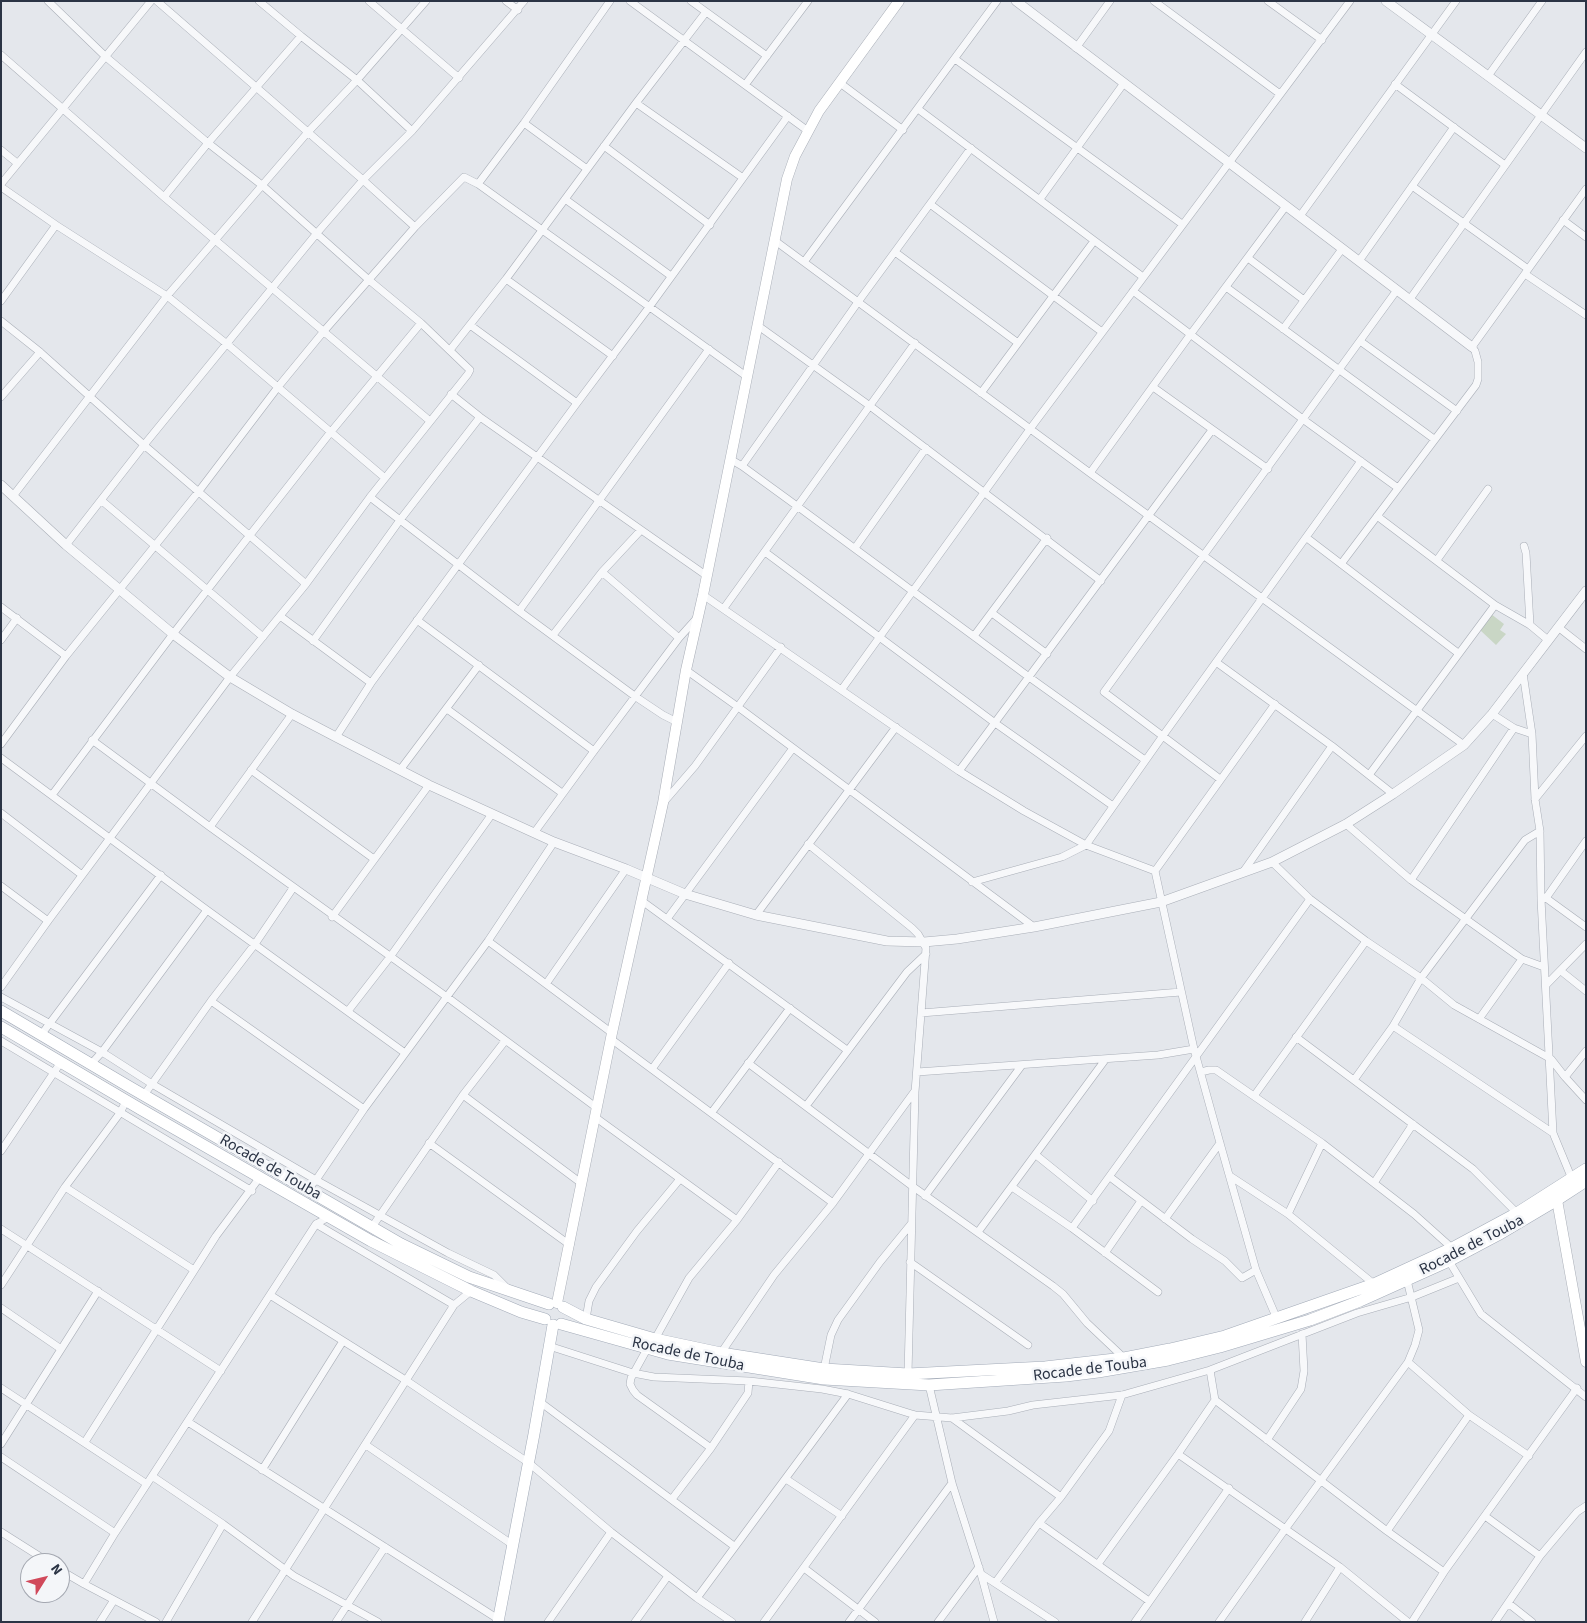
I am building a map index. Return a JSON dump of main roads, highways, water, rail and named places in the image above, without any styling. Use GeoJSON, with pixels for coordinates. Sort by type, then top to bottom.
{"type":"FeatureCollection","features":[{"type":"Feature","properties":{"kind":"main road"},"geometry":{"type":"LineString","coordinates":[[556,1305],[570,1245],[611,1036],[663,803],[686,670],[787,178],[795,156],[819,111],[899,1]]}},
{"type":"Feature","properties":{"kind":"main road","name":"Rocade de Touba"},"geometry":{"type":"LineString","coordinates":[[1,1011],[401,1244],[469,1277],[556,1305],[586,1319],[655,1339],[721,1353],[823,1379],[1045,1368],[1124,1358],[1225,1336],[1374,1284],[1452,1248],[1517,1213],[1586,1180]]}},
{"type":"Feature","properties":{"kind":"main road","name":"Rocade de Touba"},"geometry":{"type":"LineString","coordinates":[[1,1027],[329,1217],[402,1257],[471,1291],[553,1323],[647,1349],[702,1361],[823,1379],[929,1384],[1066,1376],[1168,1360],[1220,1347],[1310,1320],[1360,1301],[1449,1261],[1498,1235],[1556,1195],[1586,1168]]}},
{"type":"Feature","properties":{"kind":"main road"},"geometry":{"type":"LineString","coordinates":[[1556,1195],[1585,1347],[1586,1362]]}},
{"type":"Feature","properties":{"kind":"main road"},"geometry":{"type":"LineString","coordinates":[[553,1323],[563,1321],[566,1314],[556,1305]]}},
{"type":"Feature","properties":{"kind":"main road"},"geometry":{"type":"LineString","coordinates":[[498,1620],[529,1464],[553,1323],[544,1311],[556,1305]]}}]}
